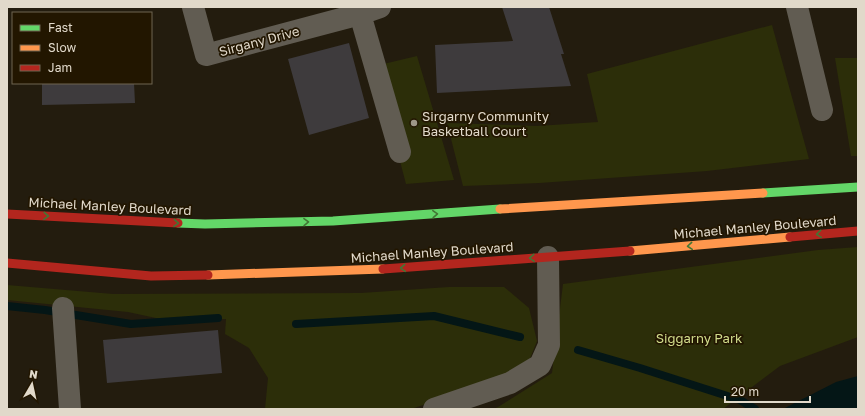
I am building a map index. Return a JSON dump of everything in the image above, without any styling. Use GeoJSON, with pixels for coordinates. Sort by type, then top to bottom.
{"type":"FeatureCollection","features":[{"type":"Feature","properties":{"kind":"highway","name":"Michael Manley Boulevard"},"geometry":{"type":"LineString","coordinates":[[7,214],[205,224],[327,222],[394,216],[858,187]]}},
{"type":"Feature","properties":{"kind":"highway","name":"Michael Manley Boulevard"},"geometry":{"type":"LineString","coordinates":[[7,263],[151,276],[256,274],[398,268],[624,252],[858,231]]}},
{"type":"Feature","properties":{"kind":"street","name":"Sirgany Drive"},"geometry":{"type":"LineString","coordinates":[[193,7],[206,55],[370,10]]}},
{"type":"Feature","properties":{"kind":"street"},"geometry":{"type":"LineString","coordinates":[[796,7],[822,110]]}},
{"type":"Feature","properties":{"kind":"street"},"geometry":{"type":"LineString","coordinates":[[370,10],[400,152]]}},
{"type":"Feature","properties":{"kind":"street"},"geometry":{"type":"LineString","coordinates":[[434,409],[510,383],[540,364],[549,345],[548,257]]}},
{"type":"Feature","properties":{"kind":"street"},"geometry":{"type":"LineString","coordinates":[[63,308],[70,409]]}},
{"type":"Feature","properties":{"kind":"green space"},"geometry":{"type":"Polygon","coordinates":[[[772,25],[809,159],[707,171],[539,183],[463,186],[447,123],[537,126],[598,122],[587,74],[772,25]]]}},
{"type":"Feature","properties":{"kind":"green space","name":"Sirgarny Community Basketball Court"},"geometry":{"type":"Polygon","coordinates":[[[417,56],[454,180],[406,184],[375,66],[417,56]]]}},
{"type":"Feature","properties":{"kind":"green space"},"geometry":{"type":"Polygon","coordinates":[[[835,58],[858,58],[858,156],[851,156],[835,58]]]}},
{"type":"Feature","properties":{"kind":"green space","name":"Siggarny Park"},"geometry":{"type":"Polygon","coordinates":[[[858,247],[858,337],[780,366],[723,409],[493,409],[552,373],[563,284],[818,250],[858,247]]]}},
{"type":"Feature","properties":{"kind":"green space"},"geometry":{"type":"Polygon","coordinates":[[[7,285],[113,294],[361,293],[449,287],[504,287],[529,308],[537,341],[529,361],[498,380],[411,409],[265,409],[268,378],[249,348],[225,334],[226,319],[170,321],[128,312],[7,300],[7,285]]]}},
{"type":"Feature","properties":{"kind":"shaded area"},"geometry":{"type":"Polygon","coordinates":[[[858,376],[858,409],[783,409],[836,382],[858,376]]]}},
{"type":"Feature","properties":{"kind":"building"},"geometry":{"type":"Polygon","coordinates":[[[502,7],[549,7],[564,54],[561,54],[571,86],[437,93],[435,45],[513,41],[502,7]]]}},
{"type":"Feature","properties":{"kind":"building"},"geometry":{"type":"Polygon","coordinates":[[[349,43],[369,118],[309,135],[288,59],[349,43]]]}},
{"type":"Feature","properties":{"kind":"building"},"geometry":{"type":"Polygon","coordinates":[[[42,84],[134,84],[135,103],[42,105],[42,84]]]}},
{"type":"Feature","properties":{"kind":"building"},"geometry":{"type":"Polygon","coordinates":[[[218,330],[222,373],[107,383],[103,340],[218,330]]]}},
{"type":"Feature","properties":{"kind":"waterway"},"geometry":{"type":"LineString","coordinates":[[7,306],[45,310],[131,324],[218,318]]}},
{"type":"Feature","properties":{"kind":"waterway"},"geometry":{"type":"LineString","coordinates":[[296,324],[434,316],[520,337]]}},
{"type":"Feature","properties":{"kind":"waterway"},"geometry":{"type":"LineString","coordinates":[[578,350],[740,400],[755,409]]}},
{"type":"Feature","properties":{"kind":"traffic: fast"},"geometry":{"type":"LineString","coordinates":[[763,193],[858,187]]}},
{"type":"Feature","properties":{"kind":"traffic: fast"},"geometry":{"type":"LineString","coordinates":[[178,223],[205,224],[333,221],[500,209]]}},
{"type":"Feature","properties":{"kind":"traffic: slow"},"geometry":{"type":"LineString","coordinates":[[500,209],[763,193]]}},
{"type":"Feature","properties":{"kind":"traffic: slow"},"geometry":{"type":"LineString","coordinates":[[630,251],[790,237]]}},
{"type":"Feature","properties":{"kind":"traffic: slow"},"geometry":{"type":"LineString","coordinates":[[208,275],[383,269]]}},
{"type":"Feature","properties":{"kind":"traffic: jam"},"geometry":{"type":"LineString","coordinates":[[7,214],[178,223]]}},
{"type":"Feature","properties":{"kind":"traffic: jam"},"geometry":{"type":"LineString","coordinates":[[790,237],[858,231]]}},
{"type":"Feature","properties":{"kind":"traffic: jam"},"geometry":{"type":"LineString","coordinates":[[383,269],[630,251]]}},
{"type":"Feature","properties":{"kind":"traffic: jam"},"geometry":{"type":"LineString","coordinates":[[7,263],[151,276],[208,275]]}},
{"type":"Feature","properties":{"kind":"place","name":"Sirgarny Community Basketball Court"},"geometry":{"type":"Point","coordinates":[414,123]}}]}
